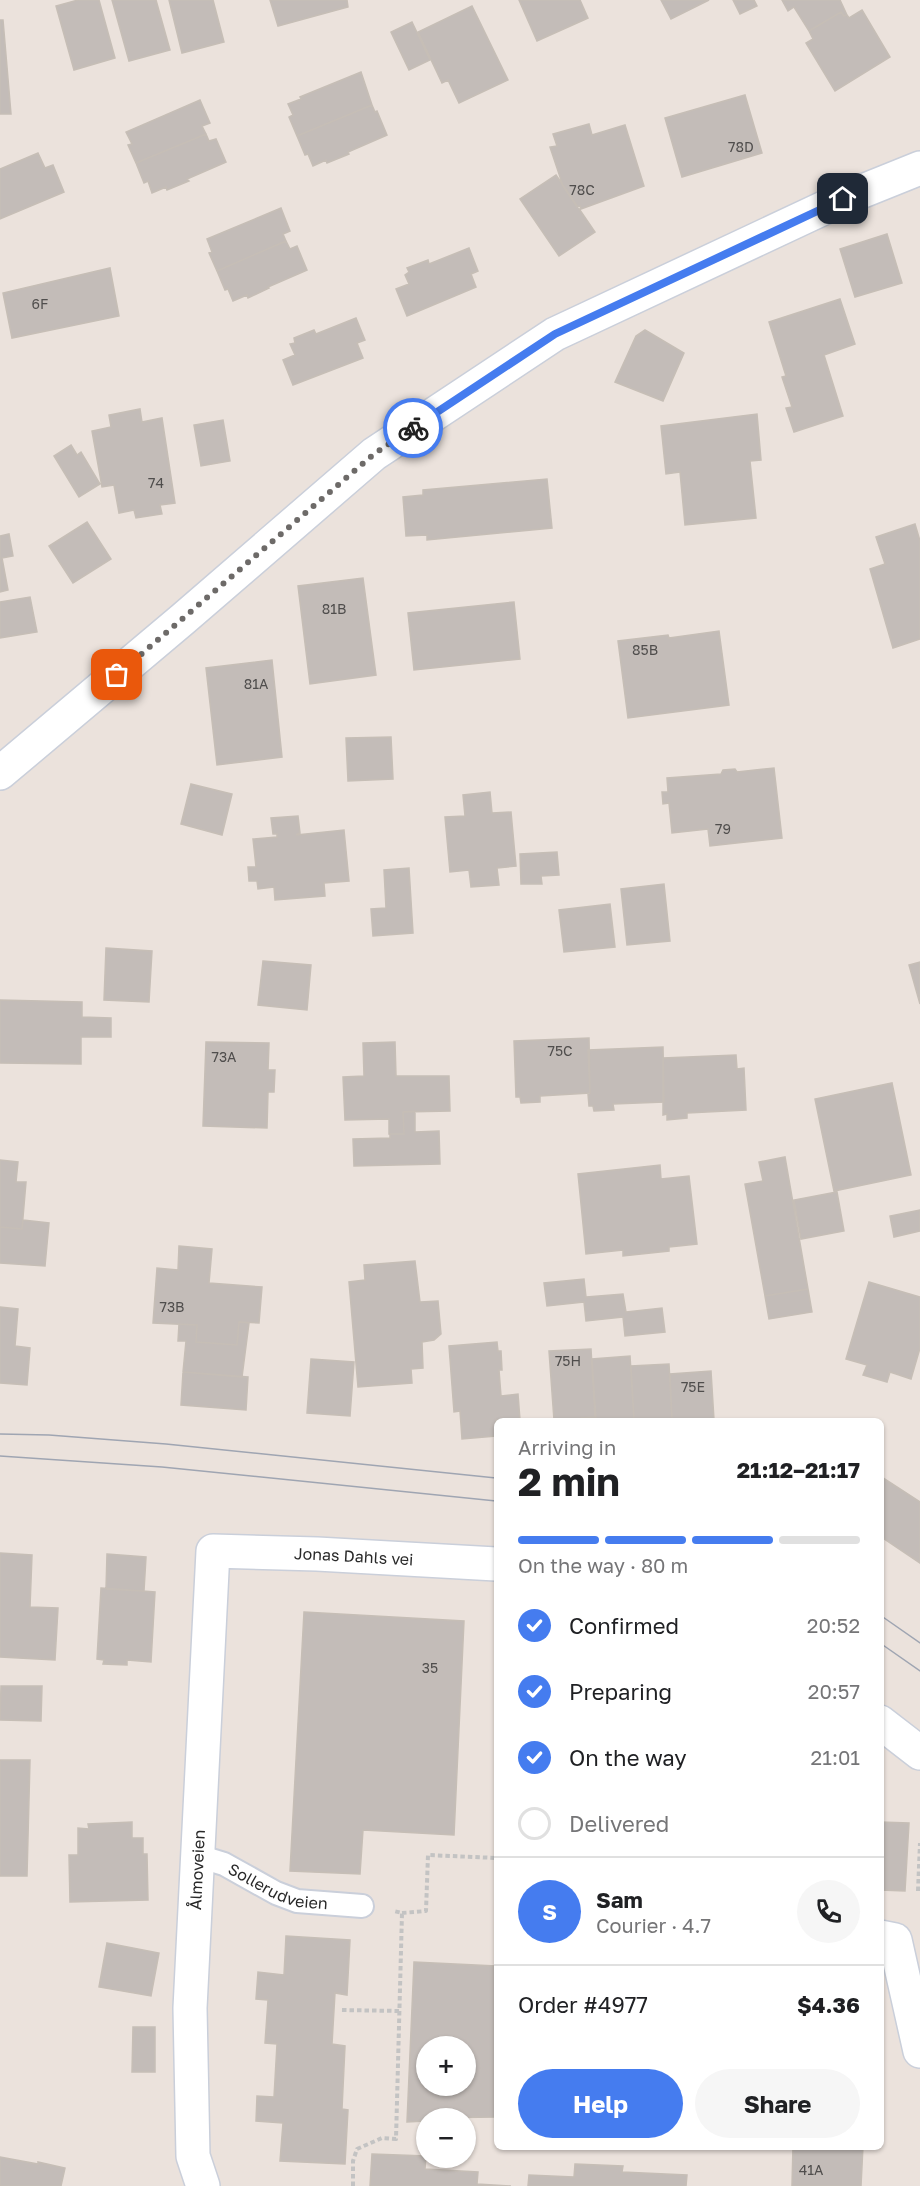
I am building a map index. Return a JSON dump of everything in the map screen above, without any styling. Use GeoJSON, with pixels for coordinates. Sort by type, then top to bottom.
{"type":"FeatureCollection","features":[{"type":"Feature","properties":{"kind":"street"},"geometry":{"type":"LineString","coordinates":[[0,773],[178,624],[374,454],[555,334],[843,199],[920,168]]}},
{"type":"Feature","properties":{"kind":"street","name":"Jonas Dahls vei"},"geometry":{"type":"LineString","coordinates":[[213,1551],[494,1564]]}},
{"type":"Feature","properties":{"kind":"street","name":"Ålmoveien"},"geometry":{"type":"LineString","coordinates":[[203,2186],[193,2156],[190,2008],[213,1551]]}},
{"type":"Feature","properties":{"kind":"street"},"geometry":{"type":"LineString","coordinates":[[884,1725],[920,1753]]}},
{"type":"Feature","properties":{"kind":"street"},"geometry":{"type":"LineString","coordinates":[[884,1938],[895,1940],[920,2051]]}},
{"type":"Feature","properties":{"kind":"lane","name":"Sollerudveien"},"geometry":{"type":"LineString","coordinates":[[198,1856],[224,1864],[276,1893],[297,1901],[362,1906]]}},
{"type":"Feature","properties":{"kind":"path"},"geometry":{"type":"LineString","coordinates":[[918,1891],[920,1843]]}},
{"type":"Feature","properties":{"kind":"path"},"geometry":{"type":"LineString","coordinates":[[362,1906],[402,1913],[426,1911],[428,1855],[494,1858]]}},
{"type":"Feature","properties":{"kind":"path"},"geometry":{"type":"LineString","coordinates":[[353,2186],[353,2162],[357,2150],[382,2138],[396,2139],[402,1913]]}},
{"type":"Feature","properties":{"kind":"path"},"geometry":{"type":"LineString","coordinates":[[342,2010],[400,2011]]}},
{"type":"Feature","properties":{"kind":"building"},"geometry":{"type":"Polygon","coordinates":[[[78,0],[99,0],[115,58],[74,70],[56,6],[78,0]]]}},
{"type":"Feature","properties":{"kind":"building"},"geometry":{"type":"Polygon","coordinates":[[[112,0],[156,0],[170,50],[129,61],[112,0]]]}},
{"type":"Feature","properties":{"kind":"building"},"geometry":{"type":"Polygon","coordinates":[[[169,0],[213,0],[224,42],[182,53],[169,0]]]}},
{"type":"Feature","properties":{"kind":"building"},"geometry":{"type":"Polygon","coordinates":[[[270,0],[347,0],[348,7],[278,26],[270,0]]]}},
{"type":"Feature","properties":{"kind":"building"},"geometry":{"type":"Polygon","coordinates":[[[519,0],[580,0],[588,18],[537,41],[519,0]]]}},
{"type":"Feature","properties":{"kind":"building"},"geometry":{"type":"Polygon","coordinates":[[[661,0],[709,0],[671,19],[661,0]]]}},
{"type":"Feature","properties":{"kind":"building"},"geometry":{"type":"Polygon","coordinates":[[[733,0],[754,0],[757,6],[740,14],[733,0]]]}},
{"type":"Feature","properties":{"kind":"building"},"geometry":{"type":"Polygon","coordinates":[[[782,0],[840,0],[847,15],[844,16],[841,12],[809,31],[794,7],[788,11],[782,0]]]}},
{"type":"Feature","properties":{"kind":"building"},"geometry":{"type":"Polygon","coordinates":[[[472,6],[508,80],[459,103],[448,80],[442,83],[418,32],[472,6]]]}},
{"type":"Feature","properties":{"kind":"building"},"geometry":{"type":"Polygon","coordinates":[[[862,10],[890,57],[835,91],[806,43],[813,39],[809,31],[841,12],[849,18],[862,10]]]}},
{"type":"Feature","properties":{"kind":"building"},"geometry":{"type":"Polygon","coordinates":[[[0,20],[3,20],[11,114],[0,114],[0,20]]]}},
{"type":"Feature","properties":{"kind":"building"},"geometry":{"type":"Polygon","coordinates":[[[412,22],[430,60],[409,70],[391,32],[412,22]]]}},
{"type":"Feature","properties":{"kind":"building"},"geometry":{"type":"Polygon","coordinates":[[[361,72],[372,105],[297,136],[289,117],[293,115],[288,104],[361,72]]]}},
{"type":"Feature","properties":{"kind":"building"},"geometry":{"type":"Polygon","coordinates":[[[745,95],[762,153],[682,177],[665,118],[745,95]]]}},
{"type":"Feature","properties":{"kind":"building"},"geometry":{"type":"Polygon","coordinates":[[[200,100],[210,123],[202,126],[206,134],[136,163],[128,145],[132,144],[126,132],[200,100]]]}},
{"type":"Feature","properties":{"kind":"building"},"geometry":{"type":"Polygon","coordinates":[[[372,105],[387,135],[348,152],[349,154],[313,166],[308,154],[305,155],[297,136],[372,105]]]}},
{"type":"Feature","properties":{"kind":"building"},"geometry":{"type":"Polygon","coordinates":[[[589,124],[592,135],[625,125],[644,186],[581,209],[580,206],[577,207],[563,186],[550,147],[557,146],[553,134],[589,124]]]}},
{"type":"Feature","properties":{"kind":"building"},"geometry":{"type":"Polygon","coordinates":[[[206,134],[209,141],[216,139],[226,162],[187,179],[189,181],[152,193],[148,181],[144,183],[136,163],[206,134]]]}},
{"type":"Feature","properties":{"kind":"building"},"geometry":{"type":"Polygon","coordinates":[[[38,153],[45,168],[53,165],[64,192],[0,219],[0,169],[38,153]]]}},
{"type":"Feature","properties":{"kind":"building"},"geometry":{"type":"Polygon","coordinates":[[[556,175],[595,232],[559,256],[520,199],[556,175]]]}},
{"type":"Feature","properties":{"kind":"building"},"geometry":{"type":"Polygon","coordinates":[[[281,208],[290,231],[283,234],[286,241],[217,271],[209,253],[212,252],[207,239],[281,208]]]}},
{"type":"Feature","properties":{"kind":"building"},"geometry":{"type":"Polygon","coordinates":[[[887,234],[902,283],[855,297],[840,249],[887,234]]]}},
{"type":"Feature","properties":{"kind":"building"},"geometry":{"type":"Polygon","coordinates":[[[286,241],[290,249],[297,246],[307,270],[248,298],[247,295],[233,301],[228,289],[225,290],[217,271],[286,241]]]}},
{"type":"Feature","properties":{"kind":"building"},"geometry":{"type":"Polygon","coordinates":[[[469,248],[478,271],[471,274],[476,287],[407,316],[396,289],[409,284],[405,275],[409,272],[407,268],[428,260],[429,264],[469,248]]]}},
{"type":"Feature","properties":{"kind":"building"},"geometry":{"type":"Polygon","coordinates":[[[110,268],[119,316],[12,338],[3,293],[110,268]]]}},
{"type":"Feature","properties":{"kind":"building"},"geometry":{"type":"Polygon","coordinates":[[[840,299],[855,344],[824,355],[843,416],[794,432],[786,408],[792,407],[782,377],[786,376],[769,322],[840,299]]]}},
{"type":"Feature","properties":{"kind":"building"},"geometry":{"type":"Polygon","coordinates":[[[356,318],[365,340],[357,343],[363,358],[293,385],[283,360],[295,355],[290,344],[295,343],[294,338],[314,330],[316,334],[356,318]]]}},
{"type":"Feature","properties":{"kind":"building"},"geometry":{"type":"Polygon","coordinates":[[[645,330],[684,353],[663,401],[615,382],[636,336],[645,330]]]}},
{"type":"Feature","properties":{"kind":"building"},"geometry":{"type":"Polygon","coordinates":[[[140,409],[142,422],[162,418],[175,503],[160,505],[162,514],[136,518],[134,510],[119,513],[114,485],[102,487],[92,431],[111,427],[109,415],[140,409]]]}},
{"type":"Feature","properties":{"kind":"building"},"geometry":{"type":"Polygon","coordinates":[[[757,414],[761,460],[750,461],[756,518],[685,525],[680,472],[666,474],[661,426],[757,414]]]}},
{"type":"Feature","properties":{"kind":"building"},"geometry":{"type":"Polygon","coordinates":[[[223,420],[230,461],[201,466],[194,425],[223,420]]]}},
{"type":"Feature","properties":{"kind":"building"},"geometry":{"type":"Polygon","coordinates":[[[71,445],[77,455],[81,452],[100,484],[79,497],[54,456],[71,445]]]}},
{"type":"Feature","properties":{"kind":"building"},"geometry":{"type":"Polygon","coordinates":[[[547,479],[552,528],[427,540],[427,535],[406,536],[403,497],[423,495],[423,490],[547,479]]]}},
{"type":"Feature","properties":{"kind":"building"},"geometry":{"type":"Polygon","coordinates":[[[87,522],[111,559],[73,583],[49,546],[87,522]]]}},
{"type":"Feature","properties":{"kind":"building"},"geometry":{"type":"Polygon","coordinates":[[[915,524],[920,541],[920,639],[893,648],[870,569],[885,564],[876,537],[915,524]]]}},
{"type":"Feature","properties":{"kind":"building"},"geometry":{"type":"Polygon","coordinates":[[[9,534],[13,556],[2,558],[8,590],[0,592],[0,536],[9,534]]]}},
{"type":"Feature","properties":{"kind":"building"},"geometry":{"type":"Polygon","coordinates":[[[363,578],[376,675],[310,684],[298,586],[363,578]]]}},
{"type":"Feature","properties":{"kind":"building"},"geometry":{"type":"Polygon","coordinates":[[[30,597],[37,632],[0,638],[0,602],[30,597]]]}},
{"type":"Feature","properties":{"kind":"building"},"geometry":{"type":"Polygon","coordinates":[[[514,602],[520,659],[414,670],[408,613],[514,602]]]}},
{"type":"Feature","properties":{"kind":"building"},"geometry":{"type":"Polygon","coordinates":[[[719,631],[729,705],[628,718],[618,641],[668,635],[669,638],[719,631]]]}},
{"type":"Feature","properties":{"kind":"building"},"geometry":{"type":"Polygon","coordinates":[[[272,660],[282,757],[217,765],[206,668],[272,660]]]}},
{"type":"Feature","properties":{"kind":"building"},"geometry":{"type":"Polygon","coordinates":[[[391,737],[393,779],[348,781],[346,738],[391,737]]]}},
{"type":"Feature","properties":{"kind":"building"},"geometry":{"type":"Polygon","coordinates":[[[774,768],[782,838],[710,846],[708,829],[672,833],[669,803],[663,804],[662,792],[668,792],[667,778],[721,774],[723,770],[735,769],[737,772],[774,768]]]}},
{"type":"Feature","properties":{"kind":"building"},"geometry":{"type":"Polygon","coordinates":[[[191,784],[232,794],[222,835],[181,824],[191,784]]]}},
{"type":"Feature","properties":{"kind":"building"},"geometry":{"type":"Polygon","coordinates":[[[490,792],[492,813],[511,812],[516,866],[497,868],[499,885],[471,887],[469,870],[450,872],[445,817],[465,816],[463,795],[490,792]]]}},
{"type":"Feature","properties":{"kind":"building"},"geometry":{"type":"Polygon","coordinates":[[[298,816],[300,833],[296,835],[344,830],[349,881],[324,883],[325,896],[275,900],[274,887],[258,889],[257,881],[249,881],[248,867],[256,867],[253,839],[277,837],[277,834],[273,834],[271,818],[298,816]]]}},
{"type":"Feature","properties":{"kind":"building"},"geometry":{"type":"Polygon","coordinates":[[[557,852],[559,875],[541,876],[542,884],[521,884],[520,854],[557,852]]]}},
{"type":"Feature","properties":{"kind":"building"},"geometry":{"type":"Polygon","coordinates":[[[409,868],[413,933],[373,936],[371,909],[386,908],[384,870],[409,868]]]}},
{"type":"Feature","properties":{"kind":"building"},"geometry":{"type":"Polygon","coordinates":[[[664,884],[670,941],[627,945],[621,889],[664,884]]]}},
{"type":"Feature","properties":{"kind":"building"},"geometry":{"type":"Polygon","coordinates":[[[610,904],[615,947],[564,952],[559,910],[610,904]]]}},
{"type":"Feature","properties":{"kind":"building"},"geometry":{"type":"Polygon","coordinates":[[[106,948],[152,951],[149,1002],[104,1000],[106,948]]]}},
{"type":"Feature","properties":{"kind":"building"},"geometry":{"type":"Polygon","coordinates":[[[263,961],[311,965],[307,1010],[258,1005],[263,961]]]}},
{"type":"Feature","properties":{"kind":"building"},"geometry":{"type":"Polygon","coordinates":[[[920,962],[920,1004],[909,965],[920,962]]]}},
{"type":"Feature","properties":{"kind":"building"},"geometry":{"type":"Polygon","coordinates":[[[0,1000],[82,1002],[82,1017],[111,1018],[111,1037],[81,1037],[81,1064],[0,1063],[0,1000]]]}},
{"type":"Feature","properties":{"kind":"building"},"geometry":{"type":"Polygon","coordinates":[[[589,1038],[590,1093],[540,1096],[540,1102],[521,1103],[520,1097],[516,1097],[514,1041],[589,1038]]]}},
{"type":"Feature","properties":{"kind":"building"},"geometry":{"type":"Polygon","coordinates":[[[206,1042],[269,1043],[268,1070],[275,1070],[274,1092],[268,1092],[267,1128],[203,1126],[206,1042]]]}},
{"type":"Feature","properties":{"kind":"building"},"geometry":{"type":"Polygon","coordinates":[[[395,1042],[396,1076],[449,1076],[450,1111],[403,1112],[404,1134],[389,1134],[389,1119],[345,1120],[343,1077],[364,1076],[363,1043],[395,1042]]]}},
{"type":"Feature","properties":{"kind":"building"},"geometry":{"type":"Polygon","coordinates":[[[663,1047],[664,1102],[613,1104],[614,1110],[594,1111],[593,1106],[589,1106],[588,1050],[663,1047]]]}},
{"type":"Feature","properties":{"kind":"building"},"geometry":{"type":"Polygon","coordinates":[[[736,1055],[737,1069],[744,1068],[746,1110],[687,1113],[687,1118],[667,1120],[667,1114],[663,1115],[663,1058],[736,1055]]]}},
{"type":"Feature","properties":{"kind":"building"},"geometry":{"type":"Polygon","coordinates":[[[892,1083],[911,1175],[834,1191],[815,1099],[892,1083]]]}},
{"type":"Feature","properties":{"kind":"building"},"geometry":{"type":"Polygon","coordinates":[[[415,1111],[415,1132],[439,1131],[440,1164],[354,1166],[353,1139],[390,1138],[390,1134],[404,1134],[403,1112],[415,1111]]]}},
{"type":"Feature","properties":{"kind":"building"},"geometry":{"type":"Polygon","coordinates":[[[785,1157],[808,1289],[765,1296],[745,1184],[763,1181],[759,1162],[785,1157]]]}},
{"type":"Feature","properties":{"kind":"building"},"geometry":{"type":"Polygon","coordinates":[[[0,1160],[18,1162],[16,1182],[26,1182],[22,1229],[0,1227],[0,1160]]]}},
{"type":"Feature","properties":{"kind":"building"},"geometry":{"type":"Polygon","coordinates":[[[660,1165],[661,1179],[689,1176],[697,1244],[669,1247],[669,1251],[623,1256],[623,1250],[586,1254],[578,1174],[660,1165]]]}},
{"type":"Feature","properties":{"kind":"building"},"geometry":{"type":"Polygon","coordinates":[[[837,1192],[844,1231],[801,1239],[794,1200],[837,1192]]]}},
{"type":"Feature","properties":{"kind":"building"},"geometry":{"type":"Polygon","coordinates":[[[920,1210],[920,1231],[894,1237],[890,1216],[920,1210]]]}},
{"type":"Feature","properties":{"kind":"building"},"geometry":{"type":"Polygon","coordinates":[[[23,1220],[49,1223],[45,1266],[0,1263],[0,1227],[22,1229],[23,1220]]]}},
{"type":"Feature","properties":{"kind":"building"},"geometry":{"type":"Polygon","coordinates":[[[179,1246],[212,1249],[209,1283],[262,1287],[259,1323],[239,1322],[237,1345],[196,1342],[197,1325],[153,1323],[157,1268],[178,1270],[179,1246]]]}},
{"type":"Feature","properties":{"kind":"building"},"geometry":{"type":"Polygon","coordinates":[[[415,1261],[420,1302],[438,1301],[441,1334],[434,1340],[422,1342],[423,1368],[411,1369],[412,1383],[358,1387],[349,1282],[365,1280],[364,1265],[415,1261]]]}},
{"type":"Feature","properties":{"kind":"building"},"geometry":{"type":"Polygon","coordinates":[[[584,1279],[586,1297],[623,1294],[626,1312],[662,1308],[665,1332],[625,1336],[623,1317],[586,1321],[584,1302],[547,1306],[544,1283],[584,1279]]]}},
{"type":"Feature","properties":{"kind":"building"},"geometry":{"type":"Polygon","coordinates":[[[869,1282],[920,1297],[920,1348],[911,1379],[890,1372],[887,1382],[863,1375],[867,1365],[846,1359],[869,1282]]]}},
{"type":"Feature","properties":{"kind":"building"},"geometry":{"type":"Polygon","coordinates":[[[808,1289],[812,1312],[769,1319],[765,1296],[808,1289]]]}},
{"type":"Feature","properties":{"kind":"building"},"geometry":{"type":"Polygon","coordinates":[[[0,1307],[18,1309],[15,1346],[30,1348],[27,1385],[0,1383],[0,1307]]]}},
{"type":"Feature","properties":{"kind":"building"},"geometry":{"type":"Polygon","coordinates":[[[239,1322],[249,1323],[242,1377],[183,1372],[186,1341],[178,1341],[179,1324],[197,1325],[196,1342],[237,1345],[239,1322]]]}},
{"type":"Feature","properties":{"kind":"building"},"geometry":{"type":"Polygon","coordinates":[[[497,1342],[498,1351],[501,1351],[502,1370],[499,1370],[501,1396],[518,1394],[520,1418],[494,1418],[494,1436],[462,1439],[460,1411],[454,1412],[449,1346],[497,1342]]]}},
{"type":"Feature","properties":{"kind":"building"},"geometry":{"type":"Polygon","coordinates":[[[591,1349],[595,1417],[554,1418],[549,1351],[591,1349]]]}},
{"type":"Feature","properties":{"kind":"building"},"geometry":{"type":"Polygon","coordinates":[[[630,1356],[634,1418],[596,1418],[592,1359],[630,1356]]]}},
{"type":"Feature","properties":{"kind":"building"},"geometry":{"type":"Polygon","coordinates":[[[311,1359],[354,1362],[350,1416],[307,1413],[311,1359]]]}},
{"type":"Feature","properties":{"kind":"building"},"geometry":{"type":"Polygon","coordinates":[[[669,1364],[672,1418],[634,1418],[631,1366],[669,1364]]]}},
{"type":"Feature","properties":{"kind":"building"},"geometry":{"type":"Polygon","coordinates":[[[711,1371],[714,1418],[672,1418],[670,1374],[711,1371]]]}},
{"type":"Feature","properties":{"kind":"building"},"geometry":{"type":"Polygon","coordinates":[[[183,1372],[248,1377],[246,1410],[181,1405],[183,1372]]]}},
{"type":"Feature","properties":{"kind":"building"},"geometry":{"type":"Polygon","coordinates":[[[884,1479],[920,1502],[920,1563],[884,1539],[884,1479]]]}},
{"type":"Feature","properties":{"kind":"building"},"geometry":{"type":"Polygon","coordinates":[[[0,1553],[32,1555],[30,1607],[58,1608],[55,1660],[0,1657],[0,1553]]]}},
{"type":"Feature","properties":{"kind":"building"},"geometry":{"type":"Polygon","coordinates":[[[107,1554],[146,1557],[144,1591],[106,1589],[107,1554]]]}},
{"type":"Feature","properties":{"kind":"building"},"geometry":{"type":"Polygon","coordinates":[[[101,1588],[155,1592],[151,1662],[127,1660],[127,1665],[103,1664],[104,1660],[97,1659],[101,1588]]]}},
{"type":"Feature","properties":{"kind":"building"},"geometry":{"type":"Polygon","coordinates":[[[304,1612],[464,1621],[454,1835],[363,1830],[360,1874],[290,1871],[304,1612]]]}},
{"type":"Feature","properties":{"kind":"building"},"geometry":{"type":"Polygon","coordinates":[[[1,1686],[42,1686],[41,1721],[0,1720],[1,1686]]]}},
{"type":"Feature","properties":{"kind":"building"},"geometry":{"type":"Polygon","coordinates":[[[0,1760],[30,1760],[27,1876],[0,1876],[0,1760]]]}},
{"type":"Feature","properties":{"kind":"building"},"geometry":{"type":"Polygon","coordinates":[[[132,1822],[132,1838],[143,1838],[143,1854],[147,1854],[148,1900],[70,1902],[69,1855],[78,1855],[78,1828],[89,1829],[88,1824],[132,1822]]]}},
{"type":"Feature","properties":{"kind":"building"},"geometry":{"type":"Polygon","coordinates":[[[884,1822],[909,1823],[905,1891],[884,1890],[884,1822]]]}},
{"type":"Feature","properties":{"kind":"building"},"geometry":{"type":"Polygon","coordinates":[[[286,1936],[350,1940],[347,1995],[335,1993],[332,2044],[345,2046],[342,2109],[348,2110],[345,2164],[280,2161],[283,2123],[256,2121],[257,2096],[274,2097],[277,2044],[265,2043],[268,2000],[256,1999],[258,1972],[284,1975],[286,1936]]]}},
{"type":"Feature","properties":{"kind":"building"},"geometry":{"type":"Polygon","coordinates":[[[107,1943],[159,1953],[151,1996],[99,1987],[107,1943]]]}},
{"type":"Feature","properties":{"kind":"building"},"geometry":{"type":"Polygon","coordinates":[[[414,1962],[494,1966],[494,2117],[476,2117],[476,2108],[416,2108],[416,2122],[407,2122],[414,1962]]]}},
{"type":"Feature","properties":{"kind":"building"},"geometry":{"type":"Polygon","coordinates":[[[133,2027],[155,2027],[155,2072],[132,2072],[133,2027]]]}},
{"type":"Feature","properties":{"kind":"building"},"geometry":{"type":"Polygon","coordinates":[[[793,2150],[863,2150],[861,2186],[792,2186],[793,2150]]]}},
{"type":"Feature","properties":{"kind":"building"},"geometry":{"type":"Polygon","coordinates":[[[372,2154],[416,2156],[416,2168],[478,2172],[477,2184],[511,2186],[370,2186],[372,2154]]]}},
{"type":"Feature","properties":{"kind":"building"},"geometry":{"type":"Polygon","coordinates":[[[0,2157],[65,2168],[61,2186],[0,2186],[0,2157]]]}},
{"type":"Feature","properties":{"kind":"building"},"geometry":{"type":"Polygon","coordinates":[[[575,2164],[623,2166],[622,2172],[687,2175],[686,2186],[528,2186],[529,2175],[574,2177],[575,2164]]]}},
{"type":"Feature","properties":{"kind":"tram line"},"geometry":{"type":"LineString","coordinates":[[0,1434],[49,1435],[166,1444],[494,1478]]}},
{"type":"Feature","properties":{"kind":"tram line"},"geometry":{"type":"LineString","coordinates":[[0,1456],[162,1467],[494,1501]]}},
{"type":"Feature","properties":{"kind":"tram line"},"geometry":{"type":"LineString","coordinates":[[884,1618],[920,1643]]}},
{"type":"Feature","properties":{"kind":"tram line"},"geometry":{"type":"LineString","coordinates":[[884,1646],[920,1671]]}},
{"type":"Feature","properties":{"kind":"way so far"},"geometry":{"type":"LineString","coordinates":[[117,675],[374,454],[413,428]]}},
{"type":"Feature","properties":{"kind":"route"},"geometry":{"type":"LineString","coordinates":[[413,428],[555,334],[843,199]]}}]}
